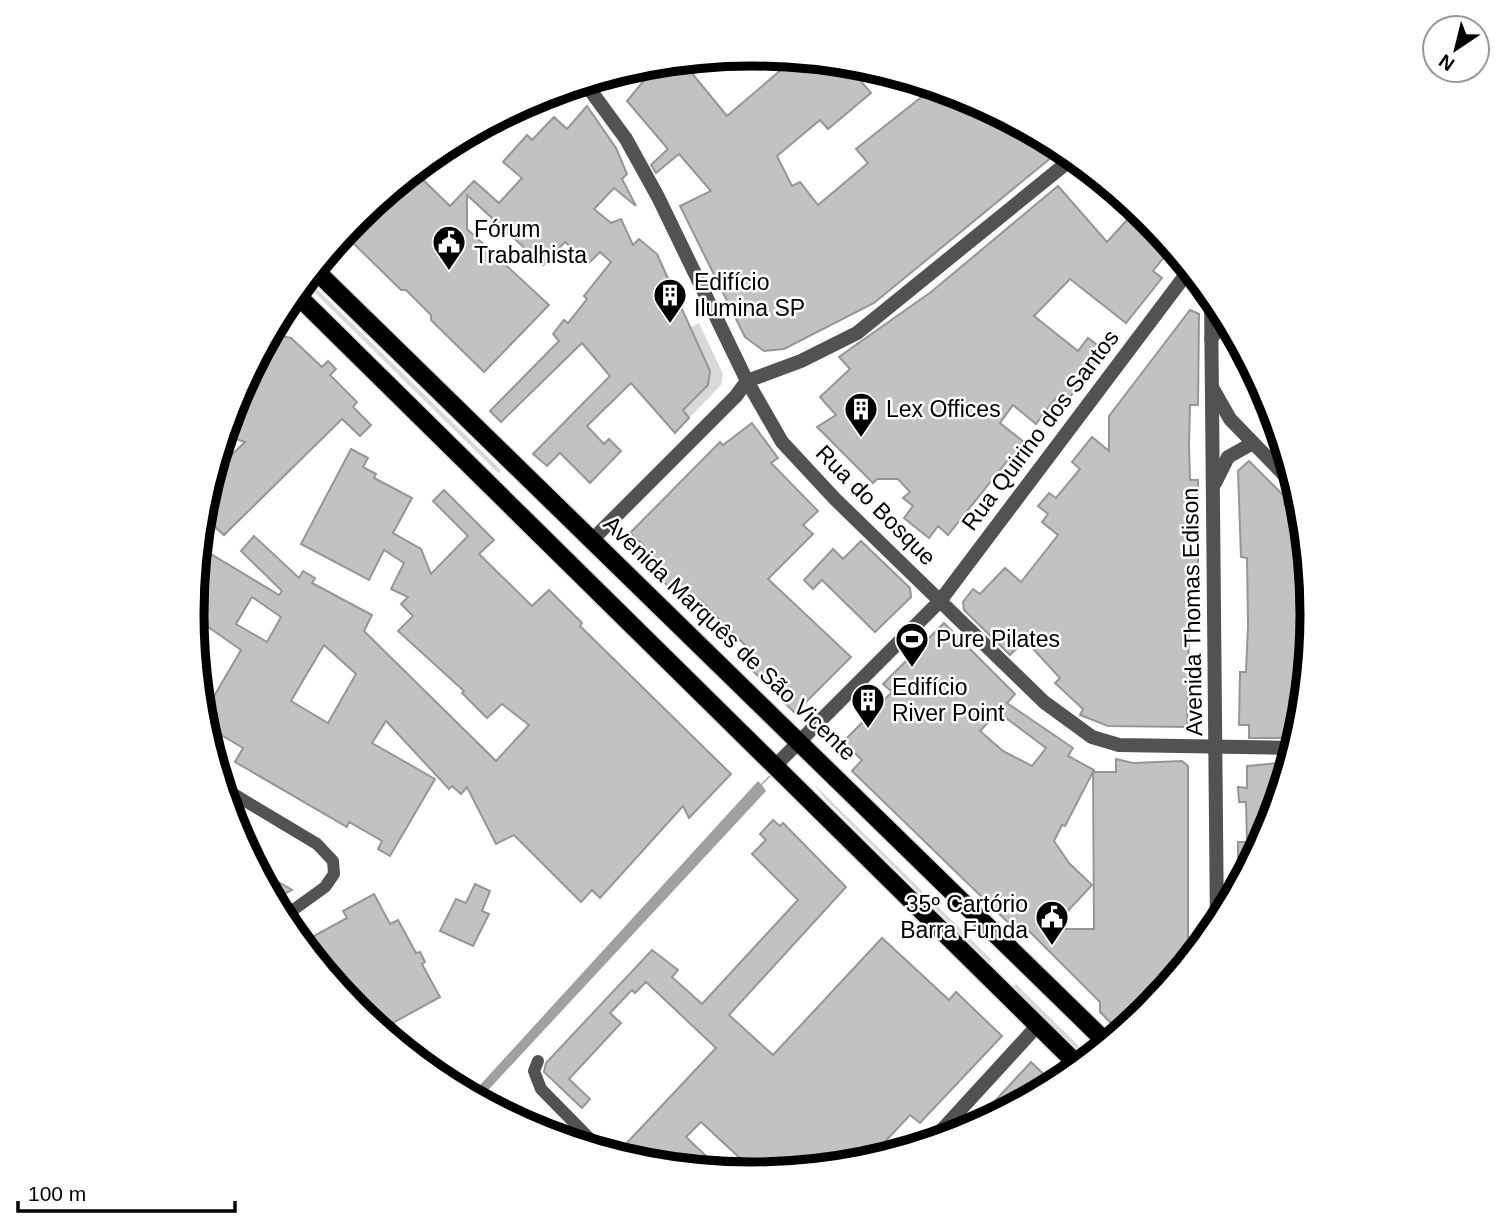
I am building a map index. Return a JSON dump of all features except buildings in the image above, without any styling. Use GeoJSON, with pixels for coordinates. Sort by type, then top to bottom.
{"type":"FeatureCollection","features":[{"type":"Feature","properties":{"kind":"main road","name":"Avenida Marquês de São Vicente"},"geometry":{"type":"LineString","coordinates":[[321,277],[1101,1037]]}},
{"type":"Feature","properties":{"kind":"main road"},"geometry":{"type":"LineString","coordinates":[[303,301],[1072,1059]]}},
{"type":"Feature","properties":{"kind":"street","name":"Rua do Bosque"},"geometry":{"type":"LineString","coordinates":[[591,91],[625,139],[658,197],[747,381],[782,442],[1044,702],[1092,737],[1119,746],[1284,748]]}},
{"type":"Feature","properties":{"kind":"street"},"geometry":{"type":"LineString","coordinates":[[593,539],[736,396],[747,381],[801,361],[857,333],[1065,165]]}},
{"type":"Feature","properties":{"kind":"street","name":"Rua Quirino dos Santos"},"geometry":{"type":"LineString","coordinates":[[776,765],[940,601],[1184,277]]}},
{"type":"Feature","properties":{"kind":"street","name":"Avenida Thomas Edison"},"geometry":{"type":"LineString","coordinates":[[1210,314],[1217,905]]}},
{"type":"Feature","properties":{"kind":"street"},"geometry":{"type":"LineString","coordinates":[[1209,342],[1219,328]]}},
{"type":"Feature","properties":{"kind":"street"},"geometry":{"type":"LineString","coordinates":[[1210,384],[1230,419],[1282,472]]}},
{"type":"Feature","properties":{"kind":"street"},"geometry":{"type":"LineString","coordinates":[[1212,491],[1228,457],[1253,443]]}},
{"type":"Feature","properties":{"kind":"street"},"geometry":{"type":"LineString","coordinates":[[235,795],[317,844],[333,861],[334,874],[325,887],[292,911]]}},
{"type":"Feature","properties":{"kind":"street"},"geometry":{"type":"LineString","coordinates":[[944,1128],[1038,1025]]}},
{"type":"Feature","properties":{"kind":"street"},"geometry":{"type":"LineString","coordinates":[[538,1061],[534,1071],[541,1088],[588,1137]]}},
{"type":"Feature","properties":{"kind":"shaded area"},"geometry":{"type":"Polygon","coordinates":[[[1188,283],[1139,343],[939,606],[762,785],[766,791],[486,1093],[477,1088],[758,781],[761,784],[938,605],[1138,342],[1188,283]]]}},
{"type":"Feature","properties":{"kind":"shaded area"},"geometry":{"type":"Polygon","coordinates":[[[314,286],[501,470],[498,473],[312,290],[314,286]]]}},
{"type":"Feature","properties":{"kind":"shaded area"},"geometry":{"type":"Polygon","coordinates":[[[699,323],[723,374],[721,385],[689,418],[683,410],[710,371],[691,327],[699,323]]]}},
{"type":"Feature","properties":{"kind":"shaded area"},"geometry":{"type":"Polygon","coordinates":[[[813,783],[992,960],[990,963],[825,799],[813,783]]]}},
{"type":"Feature","properties":{"kind":"shaded area"},"geometry":{"type":"Polygon","coordinates":[[[1016,984],[1084,1051],[1081,1053],[1013,987],[1016,984]]]}},
{"type":"Feature","properties":{"kind":"place","name":"Fórum Trabalhista"},"geometry":{"type":"Point","coordinates":[449,272]}},
{"type":"Feature","properties":{"kind":"place","name":"Edifício Ilumina SP"},"geometry":{"type":"Point","coordinates":[670,325]}},
{"type":"Feature","properties":{"kind":"place","name":"Lex Offices"},"geometry":{"type":"Point","coordinates":[861,439]}},
{"type":"Feature","properties":{"kind":"place","name":"Pure Pilates"},"geometry":{"type":"Point","coordinates":[912,669]}},
{"type":"Feature","properties":{"kind":"place","name":"Edifício River Point"},"geometry":{"type":"Point","coordinates":[868,730]}},
{"type":"Feature","properties":{"kind":"place","name":"35º Cartório Barra Funda"},"geometry":{"type":"Point","coordinates":[1052,947]}}]}
